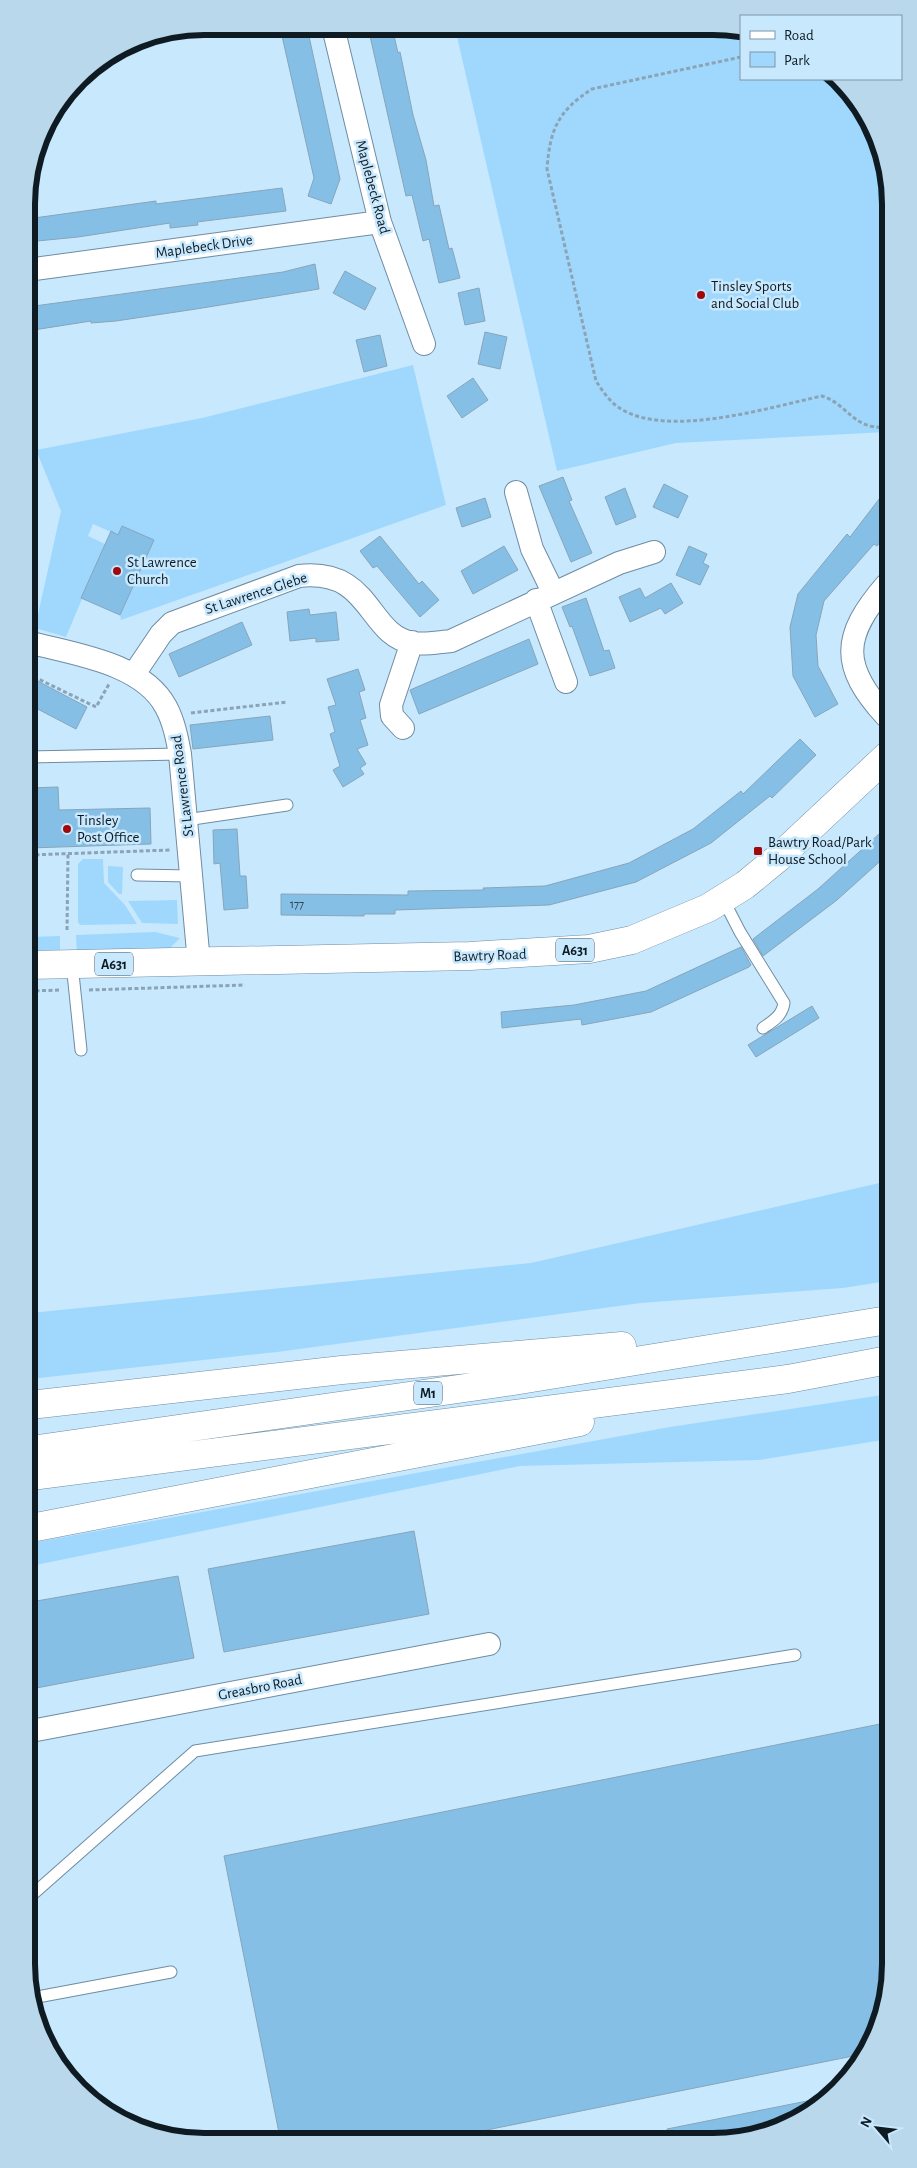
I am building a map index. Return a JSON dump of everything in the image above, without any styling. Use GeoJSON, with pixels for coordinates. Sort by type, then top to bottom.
{"type":"FeatureCollection","features":[{"type":"Feature","properties":{"kind":"main road","name":"Bawtry Road"},"geometry":{"type":"LineString","coordinates":[[35,965],[470,956],[589,949],[632,940],[708,908],[723,899],[778,858],[882,761]]}},
{"type":"Feature","properties":{"kind":"main road","name":"M1"},"geometry":{"type":"LineString","coordinates":[[35,1449],[500,1383],[882,1321]]}},
{"type":"Feature","properties":{"kind":"main road","name":"M1"},"geometry":{"type":"LineString","coordinates":[[35,1404],[342,1370],[825,1330]]}},
{"type":"Feature","properties":{"kind":"main road","name":"M1"},"geometry":{"type":"LineString","coordinates":[[35,1475],[788,1379],[882,1361]]}},
{"type":"Feature","properties":{"kind":"main road"},"geometry":{"type":"LineString","coordinates":[[35,1527],[622,1414],[750,1384]]}},
{"type":"Feature","properties":{"kind":"street","name":"Maplebeck Road"},"geometry":{"type":"LineString","coordinates":[[335,35],[380,222],[424,344]]}},
{"type":"Feature","properties":{"kind":"street","name":"Maplebeck Drive"},"geometry":{"type":"LineString","coordinates":[[35,269],[380,222]]}},
{"type":"Feature","properties":{"kind":"street"},"geometry":{"type":"LineString","coordinates":[[516,492],[545,596],[566,682]]}},
{"type":"Feature","properties":{"kind":"street"},"geometry":{"type":"LineString","coordinates":[[403,728],[392,716],[391,705],[412,642],[451,641],[619,563],[654,552]]}},
{"type":"Feature","properties":{"kind":"street","name":"St Lawrence Glebe"},"geometry":{"type":"LineString","coordinates":[[126,671],[172,623],[299,576],[313,574],[340,580],[354,588],[387,627],[398,636],[412,642]]}},
{"type":"Feature","properties":{"kind":"street"},"geometry":{"type":"LineString","coordinates":[[882,590],[859,620],[854,638],[852,658],[856,677],[882,711]]}},
{"type":"Feature","properties":{"kind":"street","name":"St Lawrence Road"},"geometry":{"type":"LineString","coordinates":[[35,644],[126,671],[154,690],[170,716],[180,754],[199,963]]}},
{"type":"Feature","properties":{"kind":"street","name":"Greasbro Road"},"geometry":{"type":"LineString","coordinates":[[35,1730],[489,1644]]}},
{"type":"Feature","properties":{"kind":"lane"},"geometry":{"type":"LineString","coordinates":[[35,757],[180,754]]}},
{"type":"Feature","properties":{"kind":"lane"},"geometry":{"type":"LineString","coordinates":[[186,820],[287,805]]}},
{"type":"Feature","properties":{"kind":"lane"},"geometry":{"type":"LineString","coordinates":[[137,875],[191,876]]}},
{"type":"Feature","properties":{"kind":"lane"},"geometry":{"type":"LineString","coordinates":[[723,899],[744,939],[784,1003],[783,1011],[779,1017],[763,1028]]}},
{"type":"Feature","properties":{"kind":"lane"},"geometry":{"type":"LineString","coordinates":[[72,964],[82,1050]]}},
{"type":"Feature","properties":{"kind":"lane"},"geometry":{"type":"LineString","coordinates":[[35,1892],[195,1751],[795,1655]]}},
{"type":"Feature","properties":{"kind":"lane"},"geometry":{"type":"LineString","coordinates":[[39,1997],[171,1972]]}},
{"type":"Feature","properties":{"kind":"path"},"geometry":{"type":"LineString","coordinates":[[740,57],[592,89],[574,101],[557,121],[549,145],[547,169],[596,381],[619,408],[658,420],[681,423],[822,396],[834,400],[857,422],[867,426],[882,427]]}},
{"type":"Feature","properties":{"kind":"path"},"geometry":{"type":"LineString","coordinates":[[35,677],[96,707],[126,671]]}},
{"type":"Feature","properties":{"kind":"path"},"geometry":{"type":"LineString","coordinates":[[170,716],[287,702]]}},
{"type":"Feature","properties":{"kind":"path"},"geometry":{"type":"LineString","coordinates":[[35,855],[189,850]]}},
{"type":"Feature","properties":{"kind":"path"},"geometry":{"type":"LineString","coordinates":[[67,930],[68,854]]}},
{"type":"Feature","properties":{"kind":"green space","name":"Tinsley Sports and Social Club"},"geometry":{"type":"Polygon","coordinates":[[[457,35],[724,35],[740,37],[740,80],[827,80],[847,101],[859,120],[869,140],[881,182],[882,432],[676,443],[557,471],[457,35]]]}},
{"type":"Feature","properties":{"kind":"green space"},"geometry":{"type":"Polygon","coordinates":[[[413,365],[446,505],[121,620],[120,615],[154,540],[118,535],[93,524],[88,536],[105,544],[66,637],[35,628],[61,511],[36,450],[202,418],[413,365]]]}},
{"type":"Feature","properties":{"kind":"green space"},"geometry":{"type":"Polygon","coordinates":[[[83,859],[103,859],[104,883],[125,905],[137,924],[80,925],[78,922],[78,864],[83,859]]]}},
{"type":"Feature","properties":{"kind":"green space"},"geometry":{"type":"Polygon","coordinates":[[[108,866],[123,867],[122,894],[119,894],[108,882],[108,866]]]}},
{"type":"Feature","properties":{"kind":"green space"},"geometry":{"type":"Polygon","coordinates":[[[177,900],[178,924],[142,923],[128,901],[177,900]]]}},
{"type":"Feature","properties":{"kind":"green space"},"geometry":{"type":"Polygon","coordinates":[[[155,932],[180,938],[169,949],[77,955],[76,935],[155,932]]]}},
{"type":"Feature","properties":{"kind":"green space"},"geometry":{"type":"Polygon","coordinates":[[[60,936],[60,955],[35,956],[35,937],[60,936]]]}},
{"type":"Feature","properties":{"kind":"green space"},"geometry":{"type":"Polygon","coordinates":[[[882,1182],[882,1282],[843,1288],[641,1303],[277,1352],[35,1378],[35,1313],[531,1263],[882,1182]]]}},
{"type":"Feature","properties":{"kind":"green space"},"geometry":{"type":"Polygon","coordinates":[[[882,1395],[882,1440],[759,1460],[520,1466],[35,1565],[35,1542],[670,1427],[882,1395]]]}},
{"type":"Feature","properties":{"kind":"building"},"geometry":{"type":"Polygon","coordinates":[[[282,35],[309,35],[340,179],[331,204],[308,196],[314,178],[282,35]]]}},
{"type":"Feature","properties":{"kind":"building"},"geometry":{"type":"Polygon","coordinates":[[[370,35],[394,35],[398,53],[400,52],[413,115],[426,160],[434,206],[439,205],[449,249],[452,248],[460,278],[439,283],[429,239],[423,241],[412,195],[406,196],[370,35]]]}},
{"type":"Feature","properties":{"kind":"building"},"geometry":{"type":"Polygon","coordinates":[[[282,188],[286,211],[197,222],[198,225],[170,228],[170,223],[78,237],[35,241],[35,218],[156,201],[156,204],[282,188]]]}},
{"type":"Feature","properties":{"kind":"building"},"geometry":{"type":"Polygon","coordinates":[[[315,264],[319,289],[116,321],[91,323],[91,321],[35,330],[35,306],[283,272],[315,264]]]}},
{"type":"Feature","properties":{"kind":"building"},"geometry":{"type":"Polygon","coordinates":[[[345,271],[376,288],[365,310],[333,293],[345,271]]]}},
{"type":"Feature","properties":{"kind":"building"},"geometry":{"type":"Polygon","coordinates":[[[479,288],[485,321],[465,325],[458,293],[479,288]]]}},
{"type":"Feature","properties":{"kind":"building"},"geometry":{"type":"Polygon","coordinates":[[[485,332],[507,337],[500,369],[478,364],[485,332]]]}},
{"type":"Feature","properties":{"kind":"building"},"geometry":{"type":"Polygon","coordinates":[[[380,335],[387,366],[364,372],[356,340],[380,335]]]}},
{"type":"Feature","properties":{"kind":"building"},"geometry":{"type":"Polygon","coordinates":[[[473,378],[488,400],[462,418],[447,396],[473,378]]]}},
{"type":"Feature","properties":{"kind":"building"},"geometry":{"type":"Polygon","coordinates":[[[563,477],[572,500],[569,501],[592,553],[571,562],[539,486],[563,477]]]}},
{"type":"Feature","properties":{"kind":"building"},"geometry":{"type":"Polygon","coordinates":[[[664,484],[688,496],[678,518],[653,507],[664,484]]]}},
{"type":"Feature","properties":{"kind":"building"},"geometry":{"type":"Polygon","coordinates":[[[625,488],[636,517],[616,525],[605,497],[625,488]]]}},
{"type":"Feature","properties":{"kind":"building"},"geometry":{"type":"Polygon","coordinates":[[[882,495],[882,540],[877,546],[874,544],[824,601],[816,635],[818,666],[838,704],[815,717],[793,676],[790,627],[798,594],[847,534],[850,537],[882,495]]]}},
{"type":"Feature","properties":{"kind":"building"},"geometry":{"type":"Polygon","coordinates":[[[485,498],[491,517],[462,527],[456,508],[485,498]]]}},
{"type":"Feature","properties":{"kind":"building","name":"St Lawrence Church"},"geometry":{"type":"Polygon","coordinates":[[[122,526],[154,540],[120,615],[81,598],[111,531],[118,535],[122,526]]]}},
{"type":"Feature","properties":{"kind":"building"},"geometry":{"type":"Polygon","coordinates":[[[380,536],[419,584],[422,581],[439,600],[420,617],[377,566],[373,568],[360,551],[380,536]]]}},
{"type":"Feature","properties":{"kind":"building"},"geometry":{"type":"Polygon","coordinates":[[[504,546],[518,570],[473,594],[461,571],[504,546]]]}},
{"type":"Feature","properties":{"kind":"building"},"geometry":{"type":"Polygon","coordinates":[[[689,546],[707,554],[703,563],[709,566],[700,585],[676,575],[689,546]]]}},
{"type":"Feature","properties":{"kind":"building"},"geometry":{"type":"Polygon","coordinates":[[[671,583],[683,603],[665,614],[661,608],[630,622],[619,597],[640,588],[645,598],[671,583]]]}},
{"type":"Feature","properties":{"kind":"building"},"geometry":{"type":"Polygon","coordinates":[[[586,598],[604,651],[609,650],[615,668],[590,676],[572,626],[570,627],[562,607],[586,598]]]}},
{"type":"Feature","properties":{"kind":"building"},"geometry":{"type":"Polygon","coordinates":[[[309,609],[310,615],[336,612],[339,640],[316,642],[316,638],[290,641],[287,612],[309,609]]]}},
{"type":"Feature","properties":{"kind":"building"},"geometry":{"type":"Polygon","coordinates":[[[242,622],[252,645],[179,677],[169,654],[242,622]]]}},
{"type":"Feature","properties":{"kind":"building"},"geometry":{"type":"Polygon","coordinates":[[[529,639],[538,664],[419,714],[410,690],[529,639]]]}},
{"type":"Feature","properties":{"kind":"building"},"geometry":{"type":"Polygon","coordinates":[[[358,669],[365,690],[359,692],[366,718],[360,720],[368,745],[357,749],[366,764],[360,768],[364,774],[343,787],[333,770],[340,766],[330,734],[335,732],[328,707],[336,705],[327,679],[358,669]]]}},
{"type":"Feature","properties":{"kind":"building"},"geometry":{"type":"Polygon","coordinates":[[[35,680],[87,707],[76,729],[35,708],[35,680]]]}},
{"type":"Feature","properties":{"kind":"building"},"geometry":{"type":"Polygon","coordinates":[[[270,716],[273,740],[193,749],[190,725],[270,716]]]}},
{"type":"Feature","properties":{"kind":"building"},"geometry":{"type":"Polygon","coordinates":[[[800,739],[816,755],[772,798],[770,796],[711,843],[636,882],[549,905],[395,910],[395,914],[364,914],[364,916],[281,915],[281,894],[408,895],[408,891],[484,890],[483,888],[545,886],[629,863],[693,829],[741,791],[743,794],[800,739]]]}},
{"type":"Feature","properties":{"kind":"building"},"geometry":{"type":"Polygon","coordinates":[[[58,787],[59,810],[150,808],[151,844],[35,848],[35,788],[58,787]]]}},
{"type":"Feature","properties":{"kind":"building"},"geometry":{"type":"Polygon","coordinates":[[[237,829],[240,876],[246,876],[248,908],[224,910],[220,863],[214,864],[213,830],[237,829]]]}},
{"type":"Feature","properties":{"kind":"building"},"geometry":{"type":"Polygon","coordinates":[[[879,834],[882,837],[882,860],[837,900],[763,956],[753,939],[818,889],[879,834]]]}},
{"type":"Feature","properties":{"kind":"building"},"geometry":{"type":"Polygon","coordinates":[[[741,947],[751,965],[749,967],[651,1012],[582,1025],[581,1019],[502,1028],[501,1012],[574,1005],[646,991],[741,947]]]}},
{"type":"Feature","properties":{"kind":"building"},"geometry":{"type":"Polygon","coordinates":[[[812,1006],[819,1018],[756,1057],[748,1045],[812,1006]]]}},
{"type":"Feature","properties":{"kind":"building"},"geometry":{"type":"Polygon","coordinates":[[[414,1531],[429,1614],[224,1652],[208,1569],[414,1531]]]}},
{"type":"Feature","properties":{"kind":"building"},"geometry":{"type":"Polygon","coordinates":[[[178,1576],[194,1658],[35,1688],[35,1601],[178,1576]]]}},
{"type":"Feature","properties":{"kind":"building"},"geometry":{"type":"Polygon","coordinates":[[[882,1724],[882,1975],[879,1997],[873,2018],[865,2039],[854,2056],[472,2133],[279,2133],[224,1856],[882,1724]]]}},
{"type":"Feature","properties":{"kind":"building"},"geometry":{"type":"Polygon","coordinates":[[[813,2100],[777,2120],[735,2132],[668,2133],[667,2129],[813,2100]]]}},
{"type":"Feature","properties":{"kind":"place","name":"Tinsley Sports and Social Club"},"geometry":{"type":"Point","coordinates":[701,295]}},
{"type":"Feature","properties":{"kind":"place","name":"St Lawrence Church"},"geometry":{"type":"Point","coordinates":[117,571]}},
{"type":"Feature","properties":{"kind":"place","name":"Tinsley Post Office"},"geometry":{"type":"Point","coordinates":[67,829]}},
{"type":"Feature","properties":{"kind":"place","name":"Bawtry Road/Park House School"},"geometry":{"type":"Point","coordinates":[758,851]}}]}
